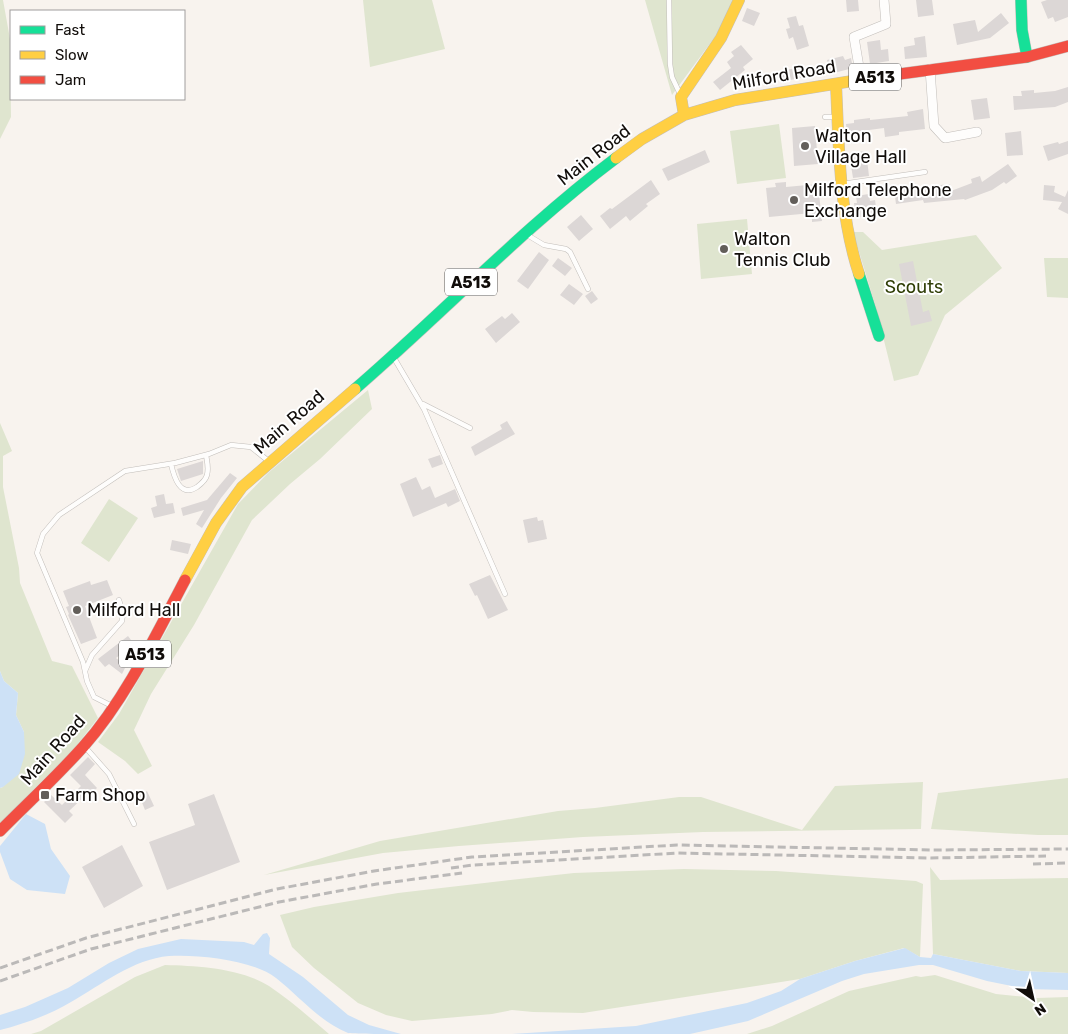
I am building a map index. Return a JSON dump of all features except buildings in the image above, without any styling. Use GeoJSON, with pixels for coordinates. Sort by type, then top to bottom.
{"type":"FeatureCollection","features":[{"type":"Feature","properties":{"kind":"main road"},"geometry":{"type":"LineString","coordinates":[[684,115],[681,97],[719,44],[732,20],[739,0]]}},
{"type":"Feature","properties":{"kind":"main road"},"geometry":{"type":"LineString","coordinates":[[1021,0],[1022,30],[1027,57]]}},
{"type":"Feature","properties":{"kind":"main road","name":"Milford Road"},"geometry":{"type":"LineString","coordinates":[[684,115],[735,100],[861,79],[1027,57],[1068,46]]}},
{"type":"Feature","properties":{"kind":"main road"},"geometry":{"type":"LineString","coordinates":[[836,84],[843,209],[852,250],[880,336]]}},
{"type":"Feature","properties":{"kind":"main road","name":"Main Road"},"geometry":{"type":"LineString","coordinates":[[0,831],[84,746],[113,707],[149,648],[216,523],[242,487],[268,462],[393,356],[525,234],[642,139],[684,115]]}},
{"type":"Feature","properties":{"kind":"street"},"geometry":{"type":"LineString","coordinates":[[861,79],[854,37],[886,24],[884,0]]}},
{"type":"Feature","properties":{"kind":"street"},"geometry":{"type":"LineString","coordinates":[[930,69],[934,126],[945,138],[977,132]]}},
{"type":"Feature","properties":{"kind":"lane"},"geometry":{"type":"LineString","coordinates":[[669,0],[670,64],[672,77],[681,97]]}},
{"type":"Feature","properties":{"kind":"lane"},"geometry":{"type":"LineString","coordinates":[[825,117],[838,116]]}},
{"type":"Feature","properties":{"kind":"lane"},"geometry":{"type":"LineString","coordinates":[[841,184],[924,172]]}},
{"type":"Feature","properties":{"kind":"lane"},"geometry":{"type":"LineString","coordinates":[[525,234],[544,245],[566,249],[570,252],[588,289]]}},
{"type":"Feature","properties":{"kind":"lane"},"geometry":{"type":"LineString","coordinates":[[393,356],[422,403],[505,594]]}},
{"type":"Feature","properties":{"kind":"lane"},"geometry":{"type":"LineString","coordinates":[[422,403],[470,428]]}},
{"type":"Feature","properties":{"kind":"lane"},"geometry":{"type":"LineString","coordinates":[[113,707],[94,696],[87,682],[83,662],[37,553],[44,534],[59,516],[125,472],[171,464],[206,455],[231,445],[251,447],[268,462]]}},
{"type":"Feature","properties":{"kind":"lane"},"geometry":{"type":"LineString","coordinates":[[171,464],[173,475],[178,485],[182,489],[189,490],[200,485],[207,474],[206,455]]}},
{"type":"Feature","properties":{"kind":"lane"},"geometry":{"type":"LineString","coordinates":[[85,671],[92,655],[122,621],[123,613],[119,600]]}},
{"type":"Feature","properties":{"kind":"lane"},"geometry":{"type":"LineString","coordinates":[[84,746],[109,774],[134,824]]}},
{"type":"Feature","properties":{"kind":"green space"},"geometry":{"type":"Polygon","coordinates":[[[0,0],[3,0],[10,39],[11,117],[0,139],[0,0]]]}},
{"type":"Feature","properties":{"kind":"green space"},"geometry":{"type":"Polygon","coordinates":[[[363,0],[432,0],[445,49],[370,67],[363,0]]]}},
{"type":"Feature","properties":{"kind":"green space"},"geometry":{"type":"Polygon","coordinates":[[[645,0],[733,0],[720,30],[672,95],[645,0]]]}},
{"type":"Feature","properties":{"kind":"green space","name":"Walton Tennis Club"},"geometry":{"type":"Polygon","coordinates":[[[779,124],[786,178],[737,184],[730,131],[779,124]]]}},
{"type":"Feature","properties":{"kind":"green space","name":"Walton Tennis Club"},"geometry":{"type":"Polygon","coordinates":[[[747,219],[752,274],[701,279],[697,224],[747,219]]]}},
{"type":"Feature","properties":{"kind":"green space","name":"Scouts"},"geometry":{"type":"Polygon","coordinates":[[[853,232],[863,232],[882,250],[976,235],[1002,268],[945,315],[918,375],[894,381],[875,304],[853,232]]]}},
{"type":"Feature","properties":{"kind":"green space"},"geometry":{"type":"Polygon","coordinates":[[[1044,258],[1068,258],[1068,298],[1047,297],[1044,258]]]}},
{"type":"Feature","properties":{"kind":"green space"},"geometry":{"type":"Polygon","coordinates":[[[368,390],[372,409],[252,520],[194,625],[151,694],[134,730],[152,766],[138,774],[125,761],[98,742],[119,714],[238,504],[268,473],[368,390]]]}},
{"type":"Feature","properties":{"kind":"green space"},"geometry":{"type":"Polygon","coordinates":[[[0,423],[12,451],[3,456],[3,487],[19,568],[20,583],[52,661],[72,666],[98,718],[73,750],[0,823],[0,788],[3,787],[24,732],[16,715],[18,693],[4,681],[0,671],[0,423]]]}},
{"type":"Feature","properties":{"kind":"green space"},"geometry":{"type":"Polygon","coordinates":[[[109,499],[138,518],[109,562],[81,543],[109,499]]]}},
{"type":"Feature","properties":{"kind":"green space"},"geometry":{"type":"Polygon","coordinates":[[[1068,778],[1068,835],[931,829],[938,793],[1068,778]]]}},
{"type":"Feature","properties":{"kind":"green space"},"geometry":{"type":"Polygon","coordinates":[[[923,782],[921,829],[703,832],[583,837],[383,853],[264,875],[380,841],[558,811],[679,797],[701,797],[802,830],[835,786],[923,782]]]}},
{"type":"Feature","properties":{"kind":"green space"},"geometry":{"type":"Polygon","coordinates":[[[930,867],[940,880],[1068,878],[1068,973],[1021,971],[933,954],[930,867]]]}},
{"type":"Feature","properties":{"kind":"green space"},"geometry":{"type":"Polygon","coordinates":[[[684,869],[776,871],[916,881],[923,884],[920,957],[904,948],[855,961],[800,979],[583,1013],[512,1010],[492,1014],[412,1021],[386,1015],[358,1003],[314,968],[292,947],[280,915],[314,907],[398,893],[493,882],[574,873],[684,869]]]}},
{"type":"Feature","properties":{"kind":"green space"},"geometry":{"type":"Polygon","coordinates":[[[165,965],[218,969],[258,980],[285,997],[329,1034],[31,1034],[41,1031],[135,977],[165,965]]]}},
{"type":"Feature","properties":{"kind":"green space"},"geometry":{"type":"Polygon","coordinates":[[[935,975],[996,994],[1037,998],[1068,997],[1068,1034],[747,1034],[772,1026],[849,991],[916,976],[935,975]]]}},
{"type":"Feature","properties":{"kind":"water"},"geometry":{"type":"Polygon","coordinates":[[[0,671],[4,681],[18,693],[16,715],[24,732],[25,754],[19,774],[0,788],[0,671]]]}},
{"type":"Feature","properties":{"kind":"water"},"geometry":{"type":"Polygon","coordinates":[[[26,814],[45,824],[51,849],[70,876],[65,894],[27,890],[10,879],[0,852],[0,846],[26,814]]]}},
{"type":"Feature","properties":{"kind":"water"},"geometry":{"type":"Polygon","coordinates":[[[267,933],[270,938],[269,954],[303,977],[348,1015],[369,1025],[401,1034],[348,1033],[319,1016],[276,978],[266,972],[239,963],[194,956],[169,956],[143,962],[130,967],[54,1011],[0,1030],[0,1015],[25,1007],[68,988],[109,963],[138,949],[181,939],[244,942],[254,945],[263,934],[267,933]]]}},
{"type":"Feature","properties":{"kind":"water"},"geometry":{"type":"Polygon","coordinates":[[[905,948],[920,957],[931,958],[933,954],[1021,971],[1068,973],[1068,990],[1027,989],[987,981],[933,965],[919,965],[864,974],[842,981],[748,1021],[690,1034],[512,1034],[636,1026],[747,1003],[781,991],[800,979],[855,961],[905,948]]]}},
{"type":"Feature","properties":{"kind":"railway"},"geometry":{"type":"LineString","coordinates":[[0,968],[86,938],[277,889],[374,871],[472,857],[677,845],[931,850],[1068,849]]}},
{"type":"Feature","properties":{"kind":"railway"},"geometry":{"type":"LineString","coordinates":[[451,868],[473,865],[678,853],[931,858],[1046,856]]}},
{"type":"Feature","properties":{"kind":"railway"},"geometry":{"type":"LineString","coordinates":[[1033,864],[1068,863]]}},
{"type":"Feature","properties":{"kind":"railway"},"geometry":{"type":"LineString","coordinates":[[0,981],[91,949],[279,902],[377,884],[462,873]]}},
{"type":"Feature","properties":{"kind":"traffic: fast"},"geometry":{"type":"LineString","coordinates":[[1021,0],[1022,30],[1027,57]]}},
{"type":"Feature","properties":{"kind":"traffic: fast"},"geometry":{"type":"LineString","coordinates":[[355,389],[548,213],[616,158]]}},
{"type":"Feature","properties":{"kind":"traffic: fast"},"geometry":{"type":"LineString","coordinates":[[859,274],[879,336]]}},
{"type":"Feature","properties":{"kind":"traffic: slow"},"geometry":{"type":"LineString","coordinates":[[684,115],[681,97],[721,38],[739,0]]}},
{"type":"Feature","properties":{"kind":"traffic: slow"},"geometry":{"type":"LineString","coordinates":[[616,158],[642,139],[684,115],[735,100],[877,77]]}},
{"type":"Feature","properties":{"kind":"traffic: slow"},"geometry":{"type":"LineString","coordinates":[[836,84],[841,180],[847,228],[859,274]]}},
{"type":"Feature","properties":{"kind":"traffic: slow"},"geometry":{"type":"LineString","coordinates":[[185,580],[216,523],[242,487],[355,389]]}},
{"type":"Feature","properties":{"kind":"traffic: jam"},"geometry":{"type":"LineString","coordinates":[[877,77],[1027,57],[1068,46]]}},
{"type":"Feature","properties":{"kind":"traffic: jam"},"geometry":{"type":"LineString","coordinates":[[0,831],[83,747],[113,709],[151,645],[185,580]]}},
{"type":"Feature","properties":{"kind":"place","name":"Walton Village Hall"},"geometry":{"type":"Point","coordinates":[805,146]}},
{"type":"Feature","properties":{"kind":"place","name":"Milford Telephone Exchange"},"geometry":{"type":"Point","coordinates":[794,200]}},
{"type":"Feature","properties":{"kind":"place","name":"Walton Tennis Club"},"geometry":{"type":"Point","coordinates":[724,249]}},
{"type":"Feature","properties":{"kind":"place","name":"Milford Hall"},"geometry":{"type":"Point","coordinates":[77,610]}},
{"type":"Feature","properties":{"kind":"place","name":"Farm Shop"},"geometry":{"type":"Point","coordinates":[45,795]}}]}
